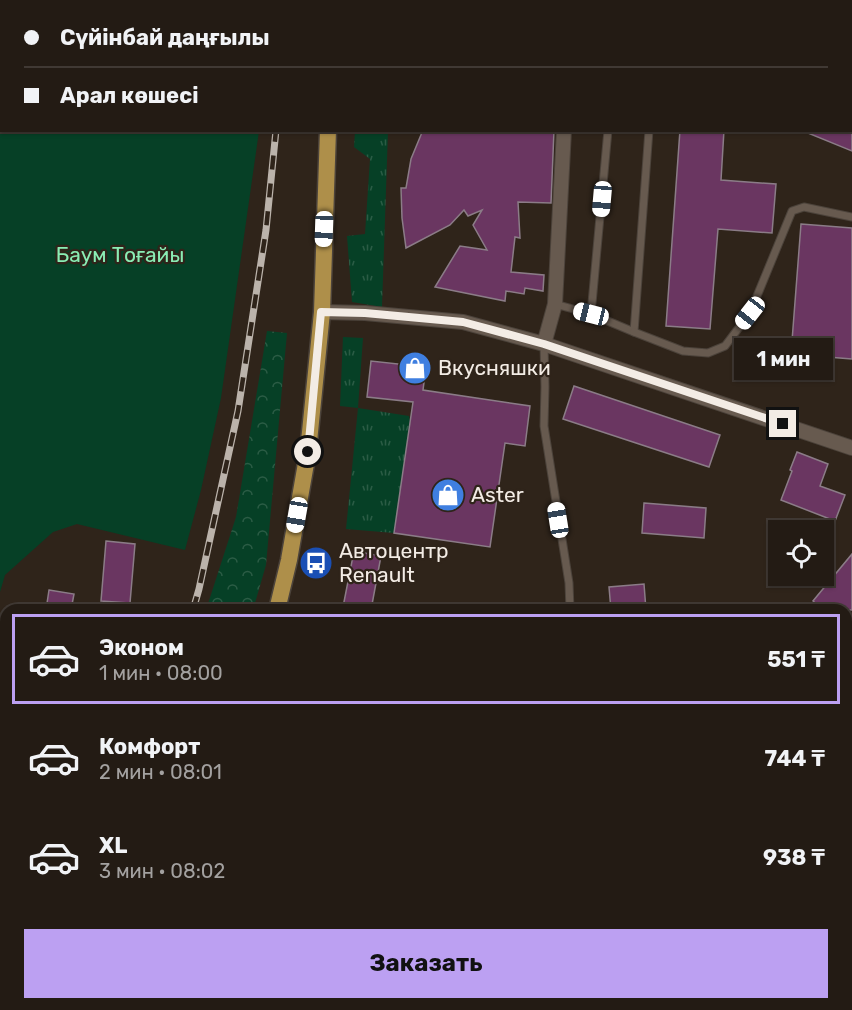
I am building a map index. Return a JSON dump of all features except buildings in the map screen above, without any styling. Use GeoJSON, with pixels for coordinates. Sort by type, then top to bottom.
{"type":"FeatureCollection","features":[{"type":"Feature","properties":{"kind":"main road"},"geometry":{"type":"LineString","coordinates":[[279,604],[308,452],[321,312],[328,132]]}},
{"type":"Feature","properties":{"kind":"street"},"geometry":{"type":"LineString","coordinates":[[544,344],[555,304],[564,132]]}},
{"type":"Feature","properties":{"kind":"street"},"geometry":{"type":"LineString","coordinates":[[321,312],[365,313],[463,322],[544,344],[852,448]]}},
{"type":"Feature","properties":{"kind":"lane"},"geometry":{"type":"LineString","coordinates":[[591,314],[608,132]]}},
{"type":"Feature","properties":{"kind":"lane"},"geometry":{"type":"LineString","coordinates":[[634,332],[649,132]]}},
{"type":"Feature","properties":{"kind":"lane"},"geometry":{"type":"LineString","coordinates":[[555,304],[591,314],[683,351],[708,353],[724,346],[750,313],[792,211],[804,207],[852,217]]}},
{"type":"Feature","properties":{"kind":"lane"},"geometry":{"type":"LineString","coordinates":[[544,344],[544,426],[569,583],[570,604]]}},
{"type":"Feature","properties":{"kind":"green space","name":"Баум Тоғайы"},"geometry":{"type":"Polygon","coordinates":[[[0,132],[259,132],[221,398],[185,550],[77,524],[53,532],[5,575],[0,592],[0,132]]]}},
{"type":"Feature","properties":{"kind":"green space"},"geometry":{"type":"Polygon","coordinates":[[[355,132],[388,132],[382,307],[352,302],[347,236],[365,234],[370,159],[354,147],[355,132]]]}},
{"type":"Feature","properties":{"kind":"green space"},"geometry":{"type":"Polygon","coordinates":[[[267,331],[287,333],[266,565],[255,604],[208,604],[236,517],[267,331]]]}},
{"type":"Feature","properties":{"kind":"green space"},"geometry":{"type":"Polygon","coordinates":[[[343,337],[363,338],[358,408],[340,406],[343,337]]]}},
{"type":"Feature","properties":{"kind":"green space"},"geometry":{"type":"Polygon","coordinates":[[[358,408],[409,416],[394,533],[346,529],[358,408]]]}},
{"type":"Feature","properties":{"kind":"railway"},"geometry":{"type":"LineString","coordinates":[[195,604],[238,411],[266,230],[276,132]]}},
{"type":"Feature","properties":{"kind":"place","name":"Вкусняшки"},"geometry":{"type":"Point","coordinates":[415,368]}},
{"type":"Feature","properties":{"kind":"place","name":"Aster"},"geometry":{"type":"Point","coordinates":[448,495]}},
{"type":"Feature","properties":{"kind":"place","name":"Автоцентр Renault"},"geometry":{"type":"Point","coordinates":[316,563]}},
{"type":"Feature","properties":{"kind":"route"},"geometry":{"type":"LineString","coordinates":[[308,452],[321,312],[365,313],[463,322],[544,344],[783,424]]}}]}
